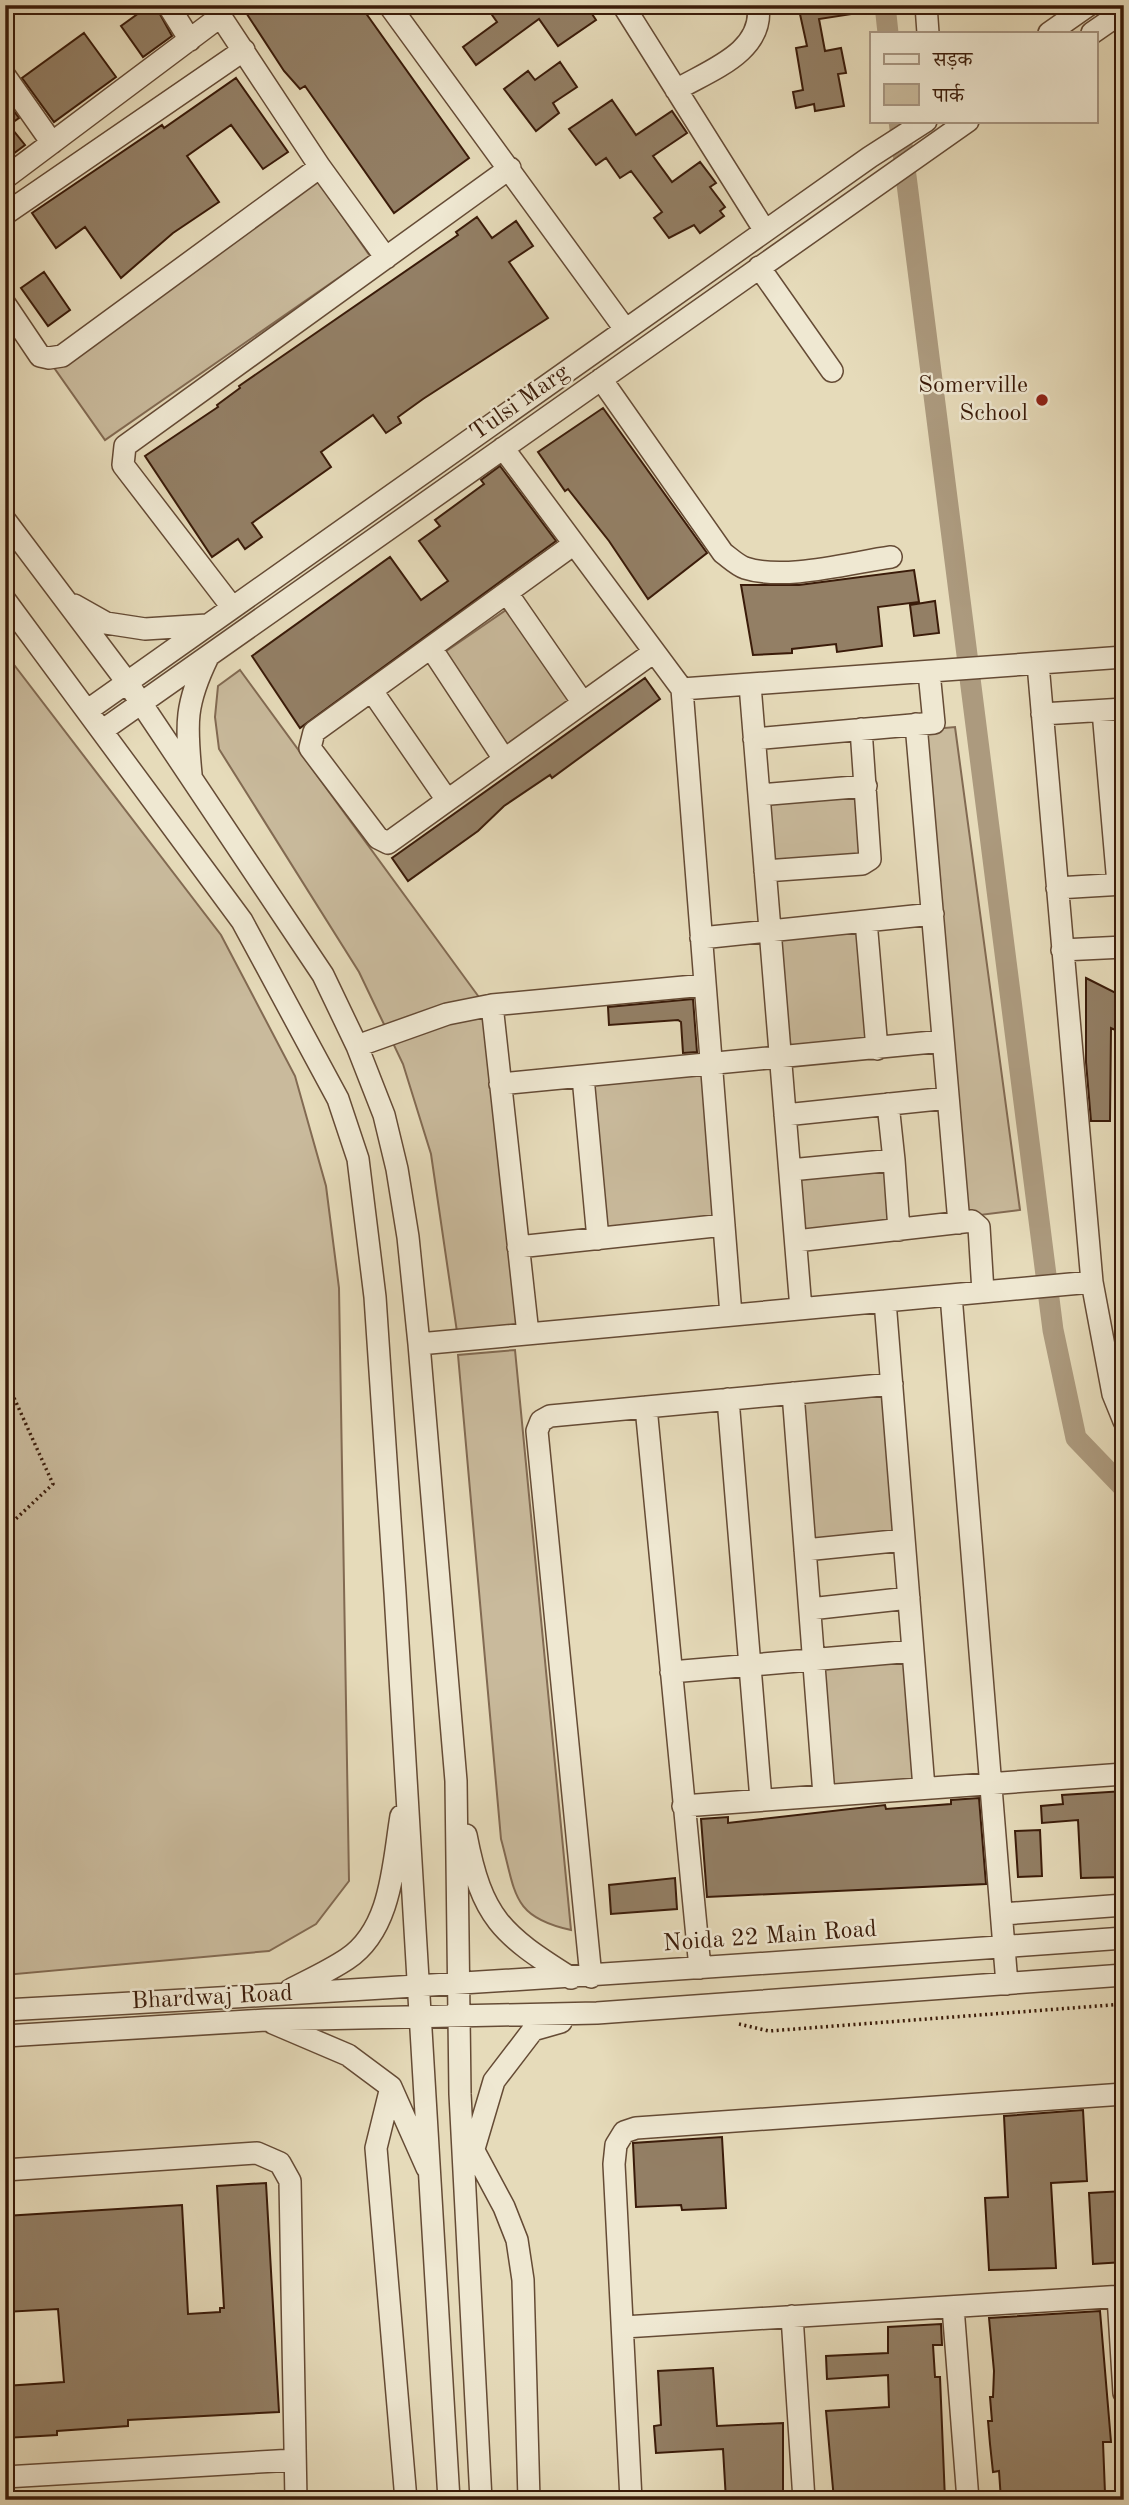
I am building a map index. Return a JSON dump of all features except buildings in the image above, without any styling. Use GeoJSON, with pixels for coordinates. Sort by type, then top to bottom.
{"type":"FeatureCollection","features":[{"type":"Feature","properties":{"kind":"street"},"geometry":{"type":"LineString","coordinates":[[167,5],[190,40]]}},
{"type":"Feature","properties":{"kind":"street"},"geometry":{"type":"LineString","coordinates":[[389,5],[625,329]]}},
{"type":"Feature","properties":{"kind":"street"},"geometry":{"type":"LineString","coordinates":[[623,5],[765,231]]}},
{"type":"Feature","properties":{"kind":"street"},"geometry":{"type":"LineString","coordinates":[[676,90],[742,51],[754,39],[760,26],[758,5]]}},
{"type":"Feature","properties":{"kind":"street"},"geometry":{"type":"LineString","coordinates":[[926,5],[928,32]]}},
{"type":"Feature","properties":{"kind":"street"},"geometry":{"type":"LineString","coordinates":[[1050,32],[1089,5]]}},
{"type":"Feature","properties":{"kind":"street"},"geometry":{"type":"LineString","coordinates":[[5,178],[190,40],[217,11],[320,167],[386,258]]}},
{"type":"Feature","properties":{"kind":"street"},"geometry":{"type":"LineString","coordinates":[[1093,32],[1124,11]]}},
{"type":"Feature","properties":{"kind":"street"},"geometry":{"type":"LineString","coordinates":[[5,214],[244,50]]}},
{"type":"Feature","properties":{"kind":"street"},"geometry":{"type":"LineString","coordinates":[[5,76],[52,144]]}},
{"type":"Feature","properties":{"kind":"street","name":"Tulsi Marg"},"geometry":{"type":"LineString","coordinates":[[88,710],[625,329],[870,157],[924,122]]}},
{"type":"Feature","properties":{"kind":"street","name":"Tulsi Marg"},"geometry":{"type":"LineString","coordinates":[[103,730],[967,122]]}},
{"type":"Feature","properties":{"kind":"street"},"geometry":{"type":"LineString","coordinates":[[5,304],[40,356],[62,356],[320,167]]}},
{"type":"Feature","properties":{"kind":"street"},"geometry":{"type":"LineString","coordinates":[[232,607],[123,465],[125,446],[510,168]]}},
{"type":"Feature","properties":{"kind":"street"},"geometry":{"type":"LineString","coordinates":[[759,267],[832,371]]}},
{"type":"Feature","properties":{"kind":"street"},"geometry":{"type":"LineString","coordinates":[[601,379],[723,553],[741,567],[760,572],[782,572],[891,557]]}},
{"type":"Feature","properties":{"kind":"street"},"geometry":{"type":"LineString","coordinates":[[503,448],[682,689],[731,1315]]}},
{"type":"Feature","properties":{"kind":"street"},"geometry":{"type":"LineString","coordinates":[[5,520],[142,703],[323,975],[357,1046],[384,1115],[397,1169],[408,1237],[419,1344],[456,1781],[458,2017],[481,2500]]}},
{"type":"Feature","properties":{"kind":"street"},"geometry":{"type":"LineString","coordinates":[[574,544],[314,732],[310,748],[378,838],[387,843],[654,652]]}},
{"type":"Feature","properties":{"kind":"street"},"geometry":{"type":"LineString","coordinates":[[508,593],[583,703]]}},
{"type":"Feature","properties":{"kind":"street"},"geometry":{"type":"LineString","coordinates":[[5,600],[242,921],[338,1099],[358,1159],[375,1297],[420,1984],[449,2500]]}},
{"type":"Feature","properties":{"kind":"street"},"geometry":{"type":"LineString","coordinates":[[66,601],[106,623],[145,629],[207,625]]}},
{"type":"Feature","properties":{"kind":"street"},"geometry":{"type":"LineString","coordinates":[[431,648],[504,759]]}},
{"type":"Feature","properties":{"kind":"street"},"geometry":{"type":"LineString","coordinates":[[191,775],[188,708],[194,686],[209,655]]}},
{"type":"Feature","properties":{"kind":"street"},"geometry":{"type":"LineString","coordinates":[[682,689],[1124,657]]}},
{"type":"Feature","properties":{"kind":"street"},"geometry":{"type":"LineString","coordinates":[[1038,664],[1092,1282],[1113,1394],[1124,1421]]}},
{"type":"Feature","properties":{"kind":"street"},"geometry":{"type":"LineString","coordinates":[[754,739],[934,723],[929,671]]}},
{"type":"Feature","properties":{"kind":"street"},"geometry":{"type":"LineString","coordinates":[[750,685],[801,1309]]}},
{"type":"Feature","properties":{"kind":"street"},"geometry":{"type":"LineString","coordinates":[[372,691],[447,800]]}},
{"type":"Feature","properties":{"kind":"street"},"geometry":{"type":"LineString","coordinates":[[1042,715],[1113,710],[1121,884],[1057,888]]}},
{"type":"Feature","properties":{"kind":"street"},"geometry":{"type":"LineString","coordinates":[[916,724],[959,1223]]}},
{"type":"Feature","properties":{"kind":"street"},"geometry":{"type":"LineString","coordinates":[[765,871],[862,864],[870,859],[861,729]]}},
{"type":"Feature","properties":{"kind":"street"},"geometry":{"type":"LineString","coordinates":[[759,795],[866,786]]}},
{"type":"Feature","properties":{"kind":"street"},"geometry":{"type":"LineString","coordinates":[[701,938],[933,914]]}},
{"type":"Feature","properties":{"kind":"street"},"geometry":{"type":"LineString","coordinates":[[866,921],[877,1049]]}},
{"type":"Feature","properties":{"kind":"street"},"geometry":{"type":"LineString","coordinates":[[1062,950],[1124,947]]}},
{"type":"Feature","properties":{"kind":"street"},"geometry":{"type":"LineString","coordinates":[[357,1046],[447,1014],[492,1005],[705,985]]}},
{"type":"Feature","properties":{"kind":"street"},"geometry":{"type":"LineString","coordinates":[[492,1005],[528,1334]]}},
{"type":"Feature","properties":{"kind":"street"},"geometry":{"type":"LineString","coordinates":[[500,1084],[711,1066],[943,1041]]}},
{"type":"Feature","properties":{"kind":"street"},"geometry":{"type":"LineString","coordinates":[[583,1077],[598,1239]]}},
{"type":"Feature","properties":{"kind":"street"},"geometry":{"type":"LineString","coordinates":[[785,1115],[948,1098]]}},
{"type":"Feature","properties":{"kind":"street"},"geometry":{"type":"LineString","coordinates":[[888,1104],[899,1230]]}},
{"type":"Feature","properties":{"kind":"street"},"geometry":{"type":"LineString","coordinates":[[790,1170],[894,1160]]}},
{"type":"Feature","properties":{"kind":"street"},"geometry":{"type":"LineString","coordinates":[[796,1241],[972,1222],[979,1227],[984,1292]]}},
{"type":"Feature","properties":{"kind":"street"},"geometry":{"type":"LineString","coordinates":[[518,1247],[724,1225]]}},
{"type":"Feature","properties":{"kind":"street"},"geometry":{"type":"LineString","coordinates":[[419,1344],[1092,1282]]}},
{"type":"Feature","properties":{"kind":"street"},"geometry":{"type":"LineString","coordinates":[[951,1295],[1007,1983]]}},
{"type":"Feature","properties":{"kind":"street"},"geometry":{"type":"LineString","coordinates":[[885,1301],[924,1788]]}},
{"type":"Feature","properties":{"kind":"street"},"geometry":{"type":"LineString","coordinates":[[581,1977],[537,1430],[541,1420],[550,1416],[892,1384]]}},
{"type":"Feature","properties":{"kind":"street"},"geometry":{"type":"LineString","coordinates":[[793,1393],[824,1796]]}},
{"type":"Feature","properties":{"kind":"street"},"geometry":{"type":"LineString","coordinates":[[728,1399],[761,1800]]}},
{"type":"Feature","properties":{"kind":"street"},"geometry":{"type":"LineString","coordinates":[[646,1407],[683,1806],[701,1968]]}},
{"type":"Feature","properties":{"kind":"street"},"geometry":{"type":"LineString","coordinates":[[805,1550],[904,1540]]}},
{"type":"Feature","properties":{"kind":"street"},"geometry":{"type":"LineString","coordinates":[[810,1609],[909,1598]]}},
{"type":"Feature","properties":{"kind":"street"},"geometry":{"type":"LineString","coordinates":[[671,1672],[913,1651]]}},
{"type":"Feature","properties":{"kind":"street"},"geometry":{"type":"LineString","coordinates":[[683,1806],[1124,1774]]}},
{"type":"Feature","properties":{"kind":"street"},"geometry":{"type":"LineString","coordinates":[[456,1781],[473,1871],[485,1905],[508,1934],[581,1977]]}},
{"type":"Feature","properties":{"kind":"street"},"geometry":{"type":"LineString","coordinates":[[282,1995],[349,1957],[377,1928],[389,1888],[407,1782]]}},
{"type":"Feature","properties":{"kind":"street"},"geometry":{"type":"LineString","coordinates":[[1003,1914],[1124,1905]]}},
{"type":"Feature","properties":{"kind":"street","name":"Noida 22 Main Road"},"geometry":{"type":"LineString","coordinates":[[420,1984],[581,1977],[1124,1938]]}},
{"type":"Feature","properties":{"kind":"street"},"geometry":{"type":"LineString","coordinates":[[421,2017],[597,2013],[1124,1975]]}},
{"type":"Feature","properties":{"kind":"street","name":"Bhardwaj Road"},"geometry":{"type":"LineString","coordinates":[[5,2010],[282,1995],[420,1984]]}},
{"type":"Feature","properties":{"kind":"street"},"geometry":{"type":"LineString","coordinates":[[464,2183],[494,2081],[533,2029],[597,2013]]}},
{"type":"Feature","properties":{"kind":"street","name":"Bhardwaj Road"},"geometry":{"type":"LineString","coordinates":[[5,2036],[266,2020],[421,2017]]}},
{"type":"Feature","properties":{"kind":"street"},"geometry":{"type":"LineString","coordinates":[[266,2020],[348,2055],[391,2087],[432,2180]]}},
{"type":"Feature","properties":{"kind":"street"},"geometry":{"type":"LineString","coordinates":[[391,2087],[376,2148],[406,2500]]}},
{"type":"Feature","properties":{"kind":"street"},"geometry":{"type":"LineString","coordinates":[[631,2500],[614,2164],[616,2145],[624,2132],[636,2128],[1124,2094]]}},
{"type":"Feature","properties":{"kind":"street"},"geometry":{"type":"LineString","coordinates":[[474,2151],[504,2207],[517,2240],[523,2280],[529,2500]]}},
{"type":"Feature","properties":{"kind":"street"},"geometry":{"type":"LineString","coordinates":[[5,2170],[257,2153],[280,2162],[290,2181],[296,2500]]}},
{"type":"Feature","properties":{"kind":"street"},"geometry":{"type":"LineString","coordinates":[[624,2327],[1121,2296],[1124,2393]]}},
{"type":"Feature","properties":{"kind":"street"},"geometry":{"type":"LineString","coordinates":[[953,2306],[968,2500]]}},
{"type":"Feature","properties":{"kind":"street"},"geometry":{"type":"LineString","coordinates":[[792,2316],[804,2500]]}},
{"type":"Feature","properties":{"kind":"street"},"geometry":{"type":"LineString","coordinates":[[5,2477],[294,2460]]}},
{"type":"Feature","properties":{"kind":"path"},"geometry":{"type":"LineString","coordinates":[[5,1378],[53,1484],[5,1529]]}},
{"type":"Feature","properties":{"kind":"path"},"geometry":{"type":"LineString","coordinates":[[732,2022],[769,2031],[1124,2004]]}},
{"type":"Feature","properties":{"kind":"green space"},"geometry":{"type":"Polygon","coordinates":[[[315,177],[370,256],[105,440],[50,362],[315,177]]]}},
{"type":"Feature","properties":{"kind":"green space"},"geometry":{"type":"Polygon","coordinates":[[[509,608],[574,702],[507,748],[442,654],[509,608]]]}},
{"type":"Feature","properties":{"kind":"green space"},"geometry":{"type":"Polygon","coordinates":[[[5,653],[221,935],[295,1076],[326,1186],[339,1288],[349,1881],[316,1924],[269,1951],[5,1975],[5,653]]]}},
{"type":"Feature","properties":{"kind":"green space"},"geometry":{"type":"Polygon","coordinates":[[[240,670],[484,1004],[517,1327],[457,1332],[431,1154],[403,1064],[359,972],[219,749],[215,717],[218,686],[240,670]]]}},
{"type":"Feature","properties":{"kind":"green space"},"geometry":{"type":"Polygon","coordinates":[[[955,727],[1020,1210],[964,1217],[923,730],[955,727]]]}},
{"type":"Feature","properties":{"kind":"green space"},"geometry":{"type":"Polygon","coordinates":[[[862,791],[868,857],[769,865],[763,799],[862,791]]]}},
{"type":"Feature","properties":{"kind":"green space"},"geometry":{"type":"Polygon","coordinates":[[[862,926],[874,1046],[785,1054],[773,935],[862,926]]]}},
{"type":"Feature","properties":{"kind":"green space"},"geometry":{"type":"Polygon","coordinates":[[[705,1074],[718,1222],[603,1232],[589,1084],[705,1074]]]}},
{"type":"Feature","properties":{"kind":"green space"},"geometry":{"type":"Polygon","coordinates":[[[890,1164],[896,1227],[799,1236],[793,1173],[890,1164]]]}},
{"type":"Feature","properties":{"kind":"green space"},"geometry":{"type":"Polygon","coordinates":[[[515,1350],[571,1930],[551,1925],[526,1910],[514,1888],[501,1839],[458,1355],[515,1350]]]}},
{"type":"Feature","properties":{"kind":"green space"},"geometry":{"type":"Polygon","coordinates":[[[886,1395],[899,1536],[812,1544],[799,1403],[886,1395]]]}},
{"type":"Feature","properties":{"kind":"green space"},"geometry":{"type":"Polygon","coordinates":[[[908,1661],[918,1779],[829,1787],[819,1668],[908,1661]]]}},
{"type":"Feature","properties":{"kind":"waterway"},"geometry":{"type":"LineString","coordinates":[[885,5],[888,32]]}},
{"type":"Feature","properties":{"kind":"waterway"},"geometry":{"type":"LineString","coordinates":[[899,122],[1053,1330],[1076,1438],[1124,1488]]}},
{"type":"Feature","properties":{"kind":"place","name":"Somerville School"},"geometry":{"type":"Point","coordinates":[1042,400]}}]}
